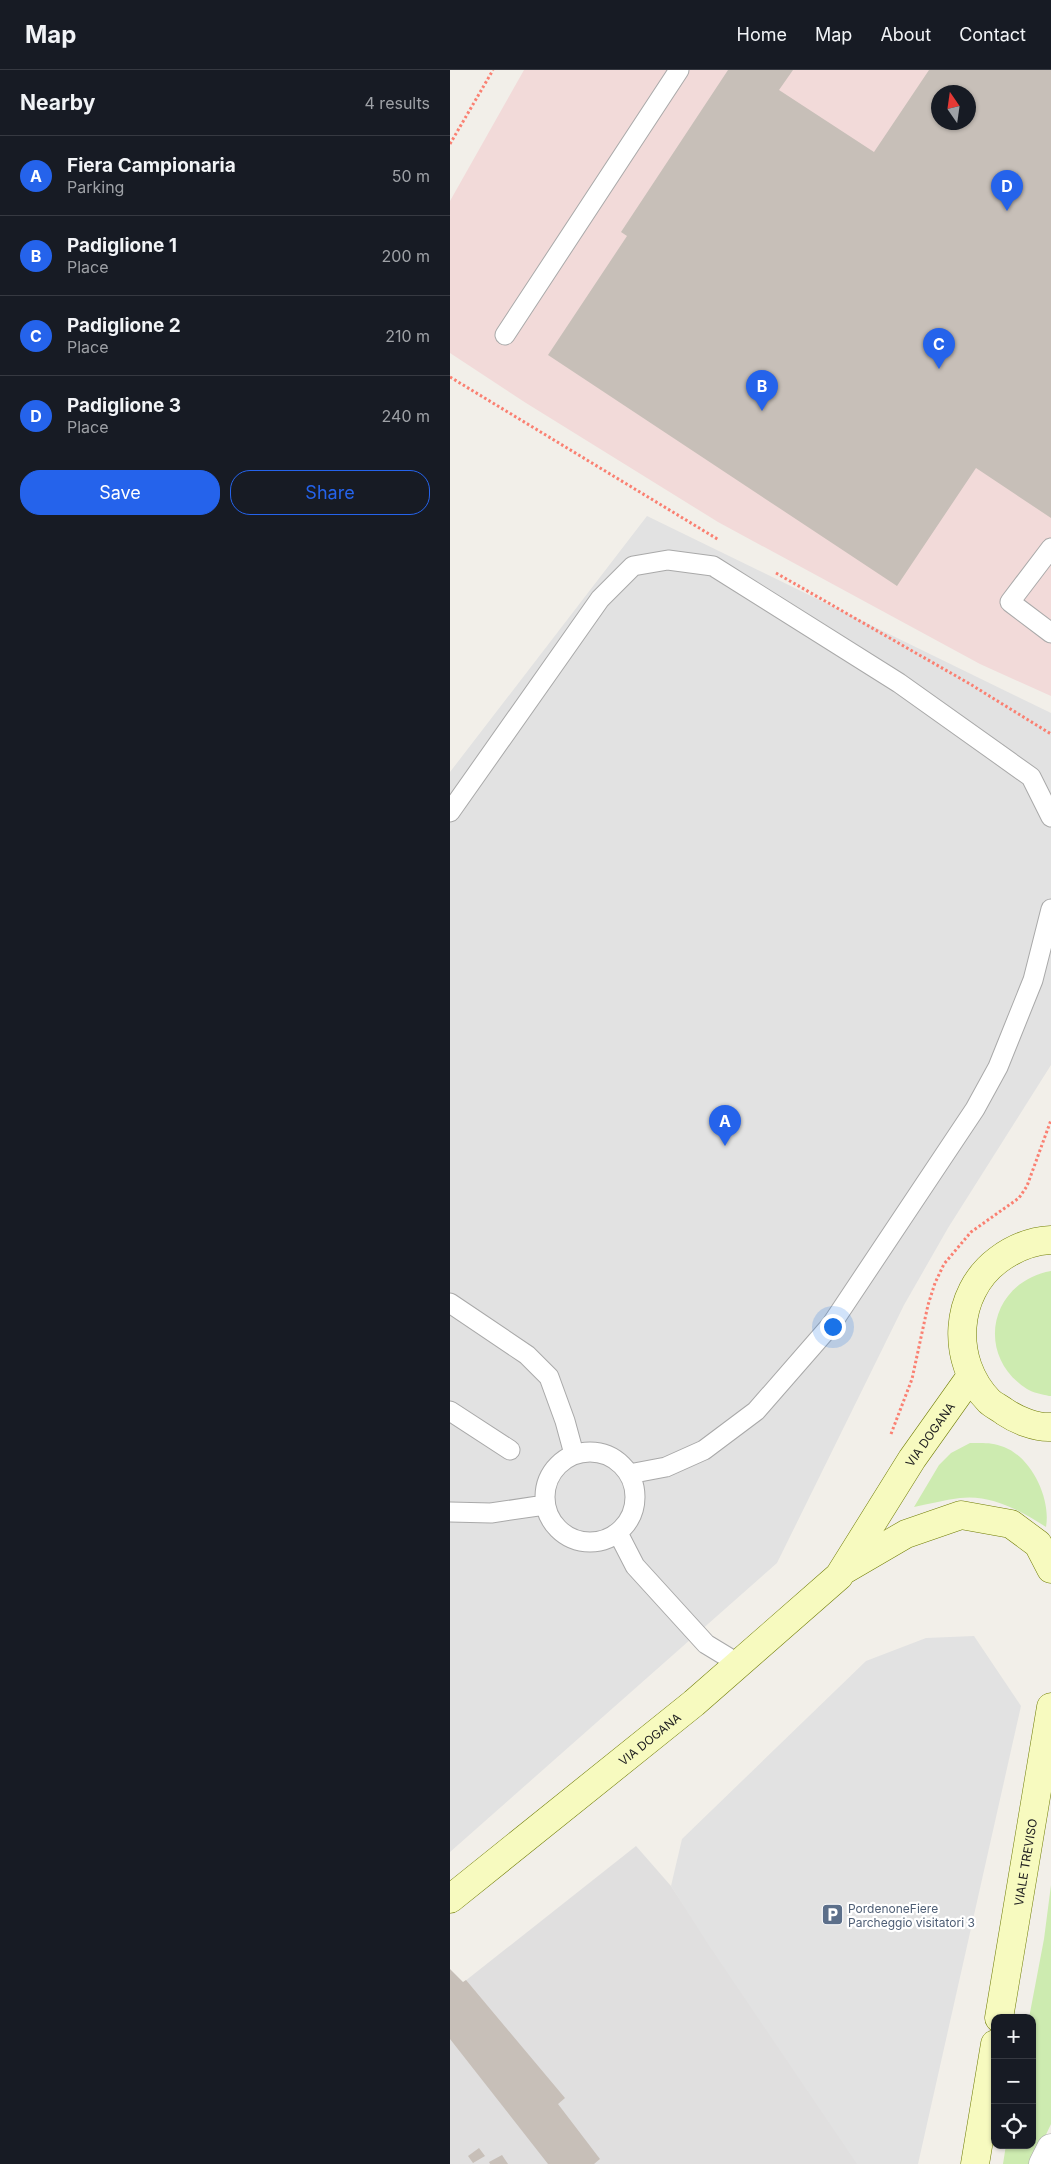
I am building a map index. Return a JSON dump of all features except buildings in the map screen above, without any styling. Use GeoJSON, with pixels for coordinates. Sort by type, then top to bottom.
{"type":"FeatureCollection","features":[{"type":"Feature","properties":{"kind":"street"},"geometry":{"type":"LineString","coordinates":[[1051,1240],[1038,1241],[1011,1250],[988,1268],[971,1291],[962,1319],[962,1348],[971,1376],[989,1401],[1015,1419],[1051,1427]]}},
{"type":"Feature","properties":{"kind":"street","name":"VIA DOGANA"},"geometry":{"type":"LineString","coordinates":[[450,1899],[694,1703],[777,1632],[838,1576],[912,1459],[971,1376]]}},
{"type":"Feature","properties":{"kind":"street","name":"VIA DOGANA"},"geometry":{"type":"LineString","coordinates":[[842,1571],[906,1534],[961,1515],[1011,1524],[1038,1544],[1051,1569]]}},
{"type":"Feature","properties":{"kind":"street","name":"VIALE TREVISO"},"geometry":{"type":"LineString","coordinates":[[1000,2014],[1051,1707]]}},
{"type":"Feature","properties":{"kind":"street"},"geometry":{"type":"LineString","coordinates":[[975,2164],[992,2059]]}},
{"type":"Feature","properties":{"kind":"street"},"geometry":{"type":"LineString","coordinates":[[1043,2164],[1051,2148]]}},
{"type":"Feature","properties":{"kind":"lane"},"geometry":{"type":"LineString","coordinates":[[505,334],[679,70]]}},
{"type":"Feature","properties":{"kind":"lane"},"geometry":{"type":"LineString","coordinates":[[1051,548],[1010,602],[1051,633]]}},
{"type":"Feature","properties":{"kind":"lane"},"geometry":{"type":"LineString","coordinates":[[450,812],[600,599],[633,566],[668,560],[713,566],[899,683],[1031,777],[1051,817]]}},
{"type":"Feature","properties":{"kind":"lane"},"geometry":{"type":"LineString","coordinates":[[629,1474],[666,1467],[704,1450],[756,1411],[832,1325],[980,1101],[998,1067],[1032,980],[1051,909]]}},
{"type":"Feature","properties":{"kind":"lane"},"geometry":{"type":"LineString","coordinates":[[450,1303],[528,1356],[549,1377],[565,1421],[574,1454]]}},
{"type":"Feature","properties":{"kind":"lane"},"geometry":{"type":"LineString","coordinates":[[450,1411],[510,1450]]}},
{"type":"Feature","properties":{"kind":"lane"},"geometry":{"type":"LineString","coordinates":[[589,1451],[605,1454],[619,1461],[629,1474],[634,1486],[633,1512],[627,1524],[618,1533],[606,1540],[579,1541],[567,1536],[556,1528],[549,1518],[545,1505],[545,1489],[550,1474],[560,1462],[574,1454],[589,1451]]}},
{"type":"Feature","properties":{"kind":"lane"},"geometry":{"type":"LineString","coordinates":[[450,1512],[491,1513],[545,1505]]}},
{"type":"Feature","properties":{"kind":"lane"},"geometry":{"type":"LineString","coordinates":[[618,1533],[635,1566],[706,1644],[739,1664]]}},
{"type":"Feature","properties":{"kind":"path"},"geometry":{"type":"LineString","coordinates":[[450,144],[493,70]]}},
{"type":"Feature","properties":{"kind":"path"},"geometry":{"type":"LineString","coordinates":[[450,377],[726,544]]}},
{"type":"Feature","properties":{"kind":"path"},"geometry":{"type":"LineString","coordinates":[[768,568],[970,684],[1051,734]]}},
{"type":"Feature","properties":{"kind":"path"},"geometry":{"type":"LineString","coordinates":[[890,1436],[912,1379],[928,1305],[935,1282],[944,1264],[971,1232],[1019,1198],[1027,1186],[1051,1120]]}},
{"type":"Feature","properties":{"kind":"shaded area"},"geometry":{"type":"Polygon","coordinates":[[[524,70],[1051,70],[1051,696],[980,664],[718,522],[526,403],[450,353],[450,201],[524,70]]]}},
{"type":"Feature","properties":{"kind":"shaded area"},"geometry":{"type":"Polygon","coordinates":[[[647,516],[1051,713],[1051,1065],[948,1228],[904,1305],[777,1563],[450,1852],[450,772],[647,516]]]}},
{"type":"Feature","properties":{"kind":"shaded area","name":"PordenoneFiere Parcheggio visitatori 3"},"geometry":{"type":"Polygon","coordinates":[[[974,1636],[1021,1706],[918,2164],[857,2164],[708,1944],[671,1886],[682,1839],[866,1661],[926,1638],[974,1636]]]}},
{"type":"Feature","properties":{"kind":"shaded area"},"geometry":{"type":"Polygon","coordinates":[[[636,1846],[671,1886],[858,2164],[450,2164],[450,1993],[636,1846]]]}},
{"type":"Feature","properties":{"kind":"green space"},"geometry":{"type":"Polygon","coordinates":[[[1051,1271],[1051,1396],[1049,1396],[1027,1389],[1010,1375],[1000,1358],[995,1340],[996,1321],[1003,1304],[1014,1289],[1030,1278],[1051,1271]]]}},
{"type":"Feature","properties":{"kind":"green space"},"geometry":{"type":"Polygon","coordinates":[[[970,1443],[1000,1445],[1014,1452],[1023,1460],[1031,1470],[1042,1492],[1047,1516],[1046,1527],[1005,1505],[972,1497],[914,1507],[939,1465],[951,1453],[970,1443]]]}},
{"type":"Feature","properties":{"kind":"green space"},"geometry":{"type":"Polygon","coordinates":[[[1051,1885],[1051,2124],[1032,2164],[1003,2164],[1005,2149],[1036,2149],[1036,2014],[1030,2014],[1044,1939],[1051,1885]]]}},
{"type":"Feature","properties":{"kind":"place","name":"Padiglione 3"},"geometry":{"type":"Point","coordinates":[1007,211]}},
{"type":"Feature","properties":{"kind":"place","name":"Padiglione 2"},"geometry":{"type":"Point","coordinates":[939,369]}},
{"type":"Feature","properties":{"kind":"place","name":"Padiglione 1"},"geometry":{"type":"Point","coordinates":[762,411]}},
{"type":"Feature","properties":{"kind":"place","name":"Fiera Campionaria"},"geometry":{"type":"Point","coordinates":[725,1146]}},
{"type":"Feature","properties":{"kind":"place","name":"PordenoneFiere Parcheggio visitatori 3"},"geometry":{"type":"Point","coordinates":[832,1915]}}]}
